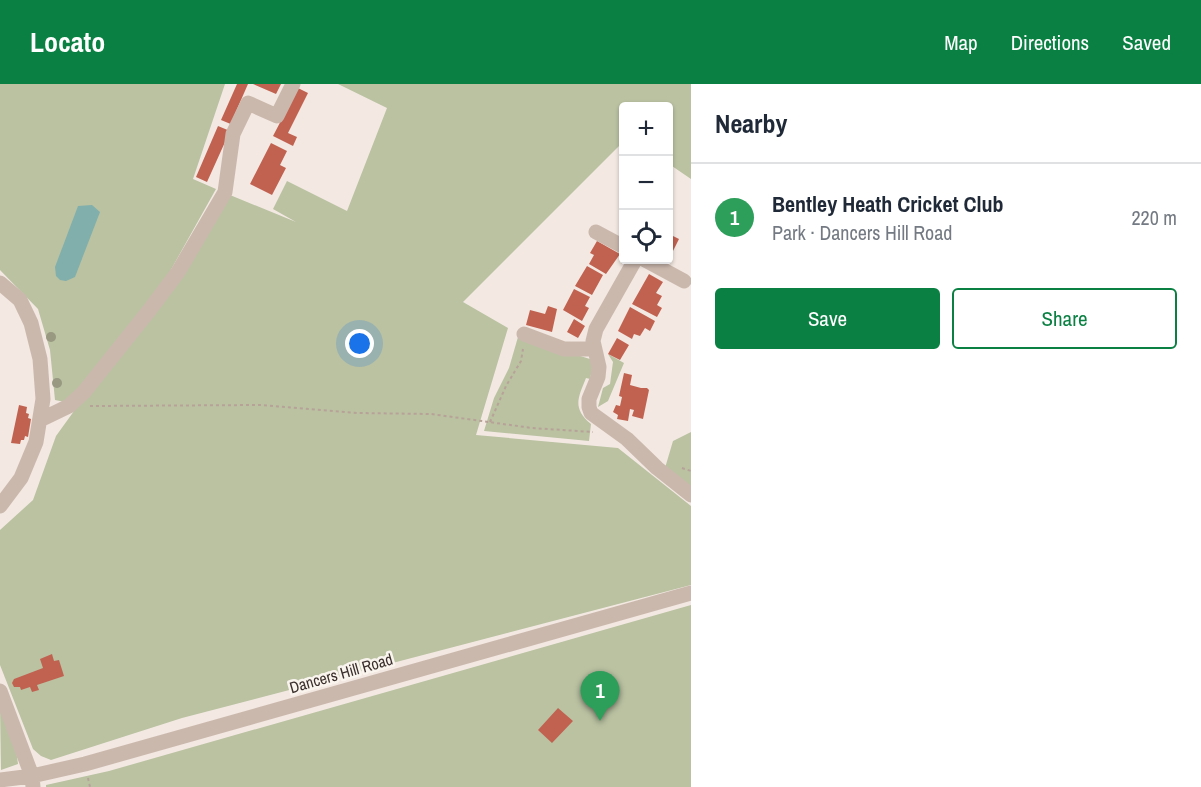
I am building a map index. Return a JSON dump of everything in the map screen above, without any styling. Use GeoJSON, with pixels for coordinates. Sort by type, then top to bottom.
{"type":"FeatureCollection","features":[{"type":"Feature","properties":{"kind":"street"},"geometry":{"type":"LineString","coordinates":[[40,420],[69,406],[84,392],[178,272],[225,192],[233,134],[248,103],[277,116],[293,84]]}},
{"type":"Feature","properties":{"kind":"street"},"geometry":{"type":"LineString","coordinates":[[596,231],[619,244]]}},
{"type":"Feature","properties":{"kind":"street"},"geometry":{"type":"LineString","coordinates":[[633,264],[596,329],[593,341],[599,367],[589,406],[596,417],[622,435],[657,468],[691,495]]}},
{"type":"Feature","properties":{"kind":"street"},"geometry":{"type":"LineString","coordinates":[[652,264],[684,281]]}},
{"type":"Feature","properties":{"kind":"street"},"geometry":{"type":"LineString","coordinates":[[0,283],[20,300],[31,323],[40,359],[43,399],[36,442],[21,478],[0,506]]}},
{"type":"Feature","properties":{"kind":"street"},"geometry":{"type":"LineString","coordinates":[[524,334],[564,349],[594,350]]}},
{"type":"Feature","properties":{"kind":"street","name":"Dancers Hill Road"},"geometry":{"type":"LineString","coordinates":[[0,780],[33,781],[96,761],[691,593]]}},
{"type":"Feature","properties":{"kind":"street"},"geometry":{"type":"LineString","coordinates":[[0,691],[33,781]]}},
{"type":"Feature","properties":{"kind":"path"},"geometry":{"type":"LineString","coordinates":[[490,422],[506,386],[521,361],[524,334]]}},
{"type":"Feature","properties":{"kind":"path"},"geometry":{"type":"LineString","coordinates":[[69,406],[260,405],[358,413],[430,414],[590,432]]}},
{"type":"Feature","properties":{"kind":"green space"},"geometry":{"type":"Polygon","coordinates":[[[0,84],[225,84],[193,179],[216,189],[163,284],[79,391],[65,402],[55,400],[50,350],[38,309],[0,270],[0,84]]]}},
{"type":"Feature","properties":{"kind":"green space"},"geometry":{"type":"Polygon","coordinates":[[[338,84],[691,84],[691,179],[673,167],[673,102],[619,102],[619,146],[463,302],[508,328],[476,435],[618,448],[691,506],[691,585],[182,718],[51,760],[41,756],[33,749],[0,665],[0,530],[33,500],[56,436],[230,195],[296,222],[273,209],[287,181],[347,211],[387,108],[338,84]]]}},
{"type":"Feature","properties":{"kind":"green space"},"geometry":{"type":"Polygon","coordinates":[[[518,337],[590,359],[593,365],[590,379],[586,378],[578,402],[581,413],[591,424],[589,441],[484,431],[494,398],[509,368],[518,337]]]}},
{"type":"Feature","properties":{"kind":"green space"},"geometry":{"type":"Polygon","coordinates":[[[608,354],[624,363],[608,401],[598,407],[603,388],[610,384],[613,362],[608,354]]]}},
{"type":"Feature","properties":{"kind":"green space"},"geometry":{"type":"Polygon","coordinates":[[[691,432],[691,488],[665,468],[673,441],[691,432]]]}},
{"type":"Feature","properties":{"kind":"green space"},"geometry":{"type":"Polygon","coordinates":[[[691,605],[691,787],[46,787],[46,785],[109,771],[691,605]]]}},
{"type":"Feature","properties":{"kind":"green space"},"geometry":{"type":"Polygon","coordinates":[[[0,706],[16,749],[18,764],[1,770],[0,706]]]}},
{"type":"Feature","properties":{"kind":"water"},"geometry":{"type":"Polygon","coordinates":[[[92,205],[100,212],[75,277],[66,281],[60,280],[56,276],[55,267],[78,206],[92,205]]]}},
{"type":"Feature","properties":{"kind":"building"},"geometry":{"type":"Polygon","coordinates":[[[237,84],[248,84],[234,116],[233,125],[221,120],[237,84]]]}},
{"type":"Feature","properties":{"kind":"building"},"geometry":{"type":"Polygon","coordinates":[[[253,84],[281,84],[276,94],[253,84]]]}},
{"type":"Feature","properties":{"kind":"building"},"geometry":{"type":"Polygon","coordinates":[[[298,88],[308,93],[288,133],[297,137],[293,146],[273,136],[298,88]]]}},
{"type":"Feature","properties":{"kind":"building"},"geometry":{"type":"Polygon","coordinates":[[[218,126],[230,131],[207,182],[196,177],[218,126]]]}},
{"type":"Feature","properties":{"kind":"building"},"geometry":{"type":"Polygon","coordinates":[[[271,143],[287,151],[280,165],[286,168],[272,195],[250,184],[271,143]]]}},
{"type":"Feature","properties":{"kind":"building"},"geometry":{"type":"Polygon","coordinates":[[[673,236],[679,239],[673,251],[673,236]]]}},
{"type":"Feature","properties":{"kind":"building"},"geometry":{"type":"Polygon","coordinates":[[[597,241],[619,255],[606,274],[589,264],[594,255],[590,253],[597,241]]]}},
{"type":"Feature","properties":{"kind":"building"},"geometry":{"type":"Polygon","coordinates":[[[587,266],[603,275],[592,295],[575,286],[587,266]]]}},
{"type":"Feature","properties":{"kind":"building"},"geometry":{"type":"Polygon","coordinates":[[[649,274],[663,282],[656,293],[662,296],[657,305],[662,308],[657,317],[632,304],[649,274]]]}},
{"type":"Feature","properties":{"kind":"building"},"geometry":{"type":"Polygon","coordinates":[[[574,289],[590,297],[585,306],[589,308],[582,321],[563,310],[574,289]]]}},
{"type":"Feature","properties":{"kind":"building"},"geometry":{"type":"Polygon","coordinates":[[[548,306],[557,309],[552,332],[526,325],[530,310],[545,314],[548,306]]]}},
{"type":"Feature","properties":{"kind":"building"},"geometry":{"type":"Polygon","coordinates":[[[630,307],[655,321],[650,331],[645,328],[640,336],[634,334],[632,339],[618,331],[630,307]]]}},
{"type":"Feature","properties":{"kind":"building"},"geometry":{"type":"Polygon","coordinates":[[[574,319],[585,326],[578,338],[567,332],[574,319]]]}},
{"type":"Feature","properties":{"kind":"building"},"geometry":{"type":"Polygon","coordinates":[[[617,338],[629,345],[620,360],[608,354],[617,338]]]}},
{"type":"Feature","properties":{"kind":"building"},"geometry":{"type":"Polygon","coordinates":[[[624,373],[632,375],[630,385],[649,390],[643,419],[632,416],[634,410],[630,409],[628,421],[617,419],[618,415],[613,412],[616,405],[620,406],[622,397],[619,396],[624,373]]]}},
{"type":"Feature","properties":{"kind":"building"},"geometry":{"type":"Polygon","coordinates":[[[19,405],[27,407],[26,413],[31,419],[28,437],[25,436],[20,444],[11,443],[19,405]]]}},
{"type":"Feature","properties":{"kind":"building"},"geometry":{"type":"Polygon","coordinates":[[[52,654],[54,661],[59,660],[64,676],[37,685],[39,690],[32,692],[30,687],[21,690],[20,687],[14,687],[12,683],[14,679],[43,668],[40,659],[52,654]]]}},
{"type":"Feature","properties":{"kind":"building"},"geometry":{"type":"Polygon","coordinates":[[[558,708],[573,721],[552,743],[538,730],[558,708]]]}},
{"type":"Feature","properties":{"kind":"place","name":"Bentley Heath Cricket Club"},"geometry":{"type":"Point","coordinates":[600,721]}}]}
